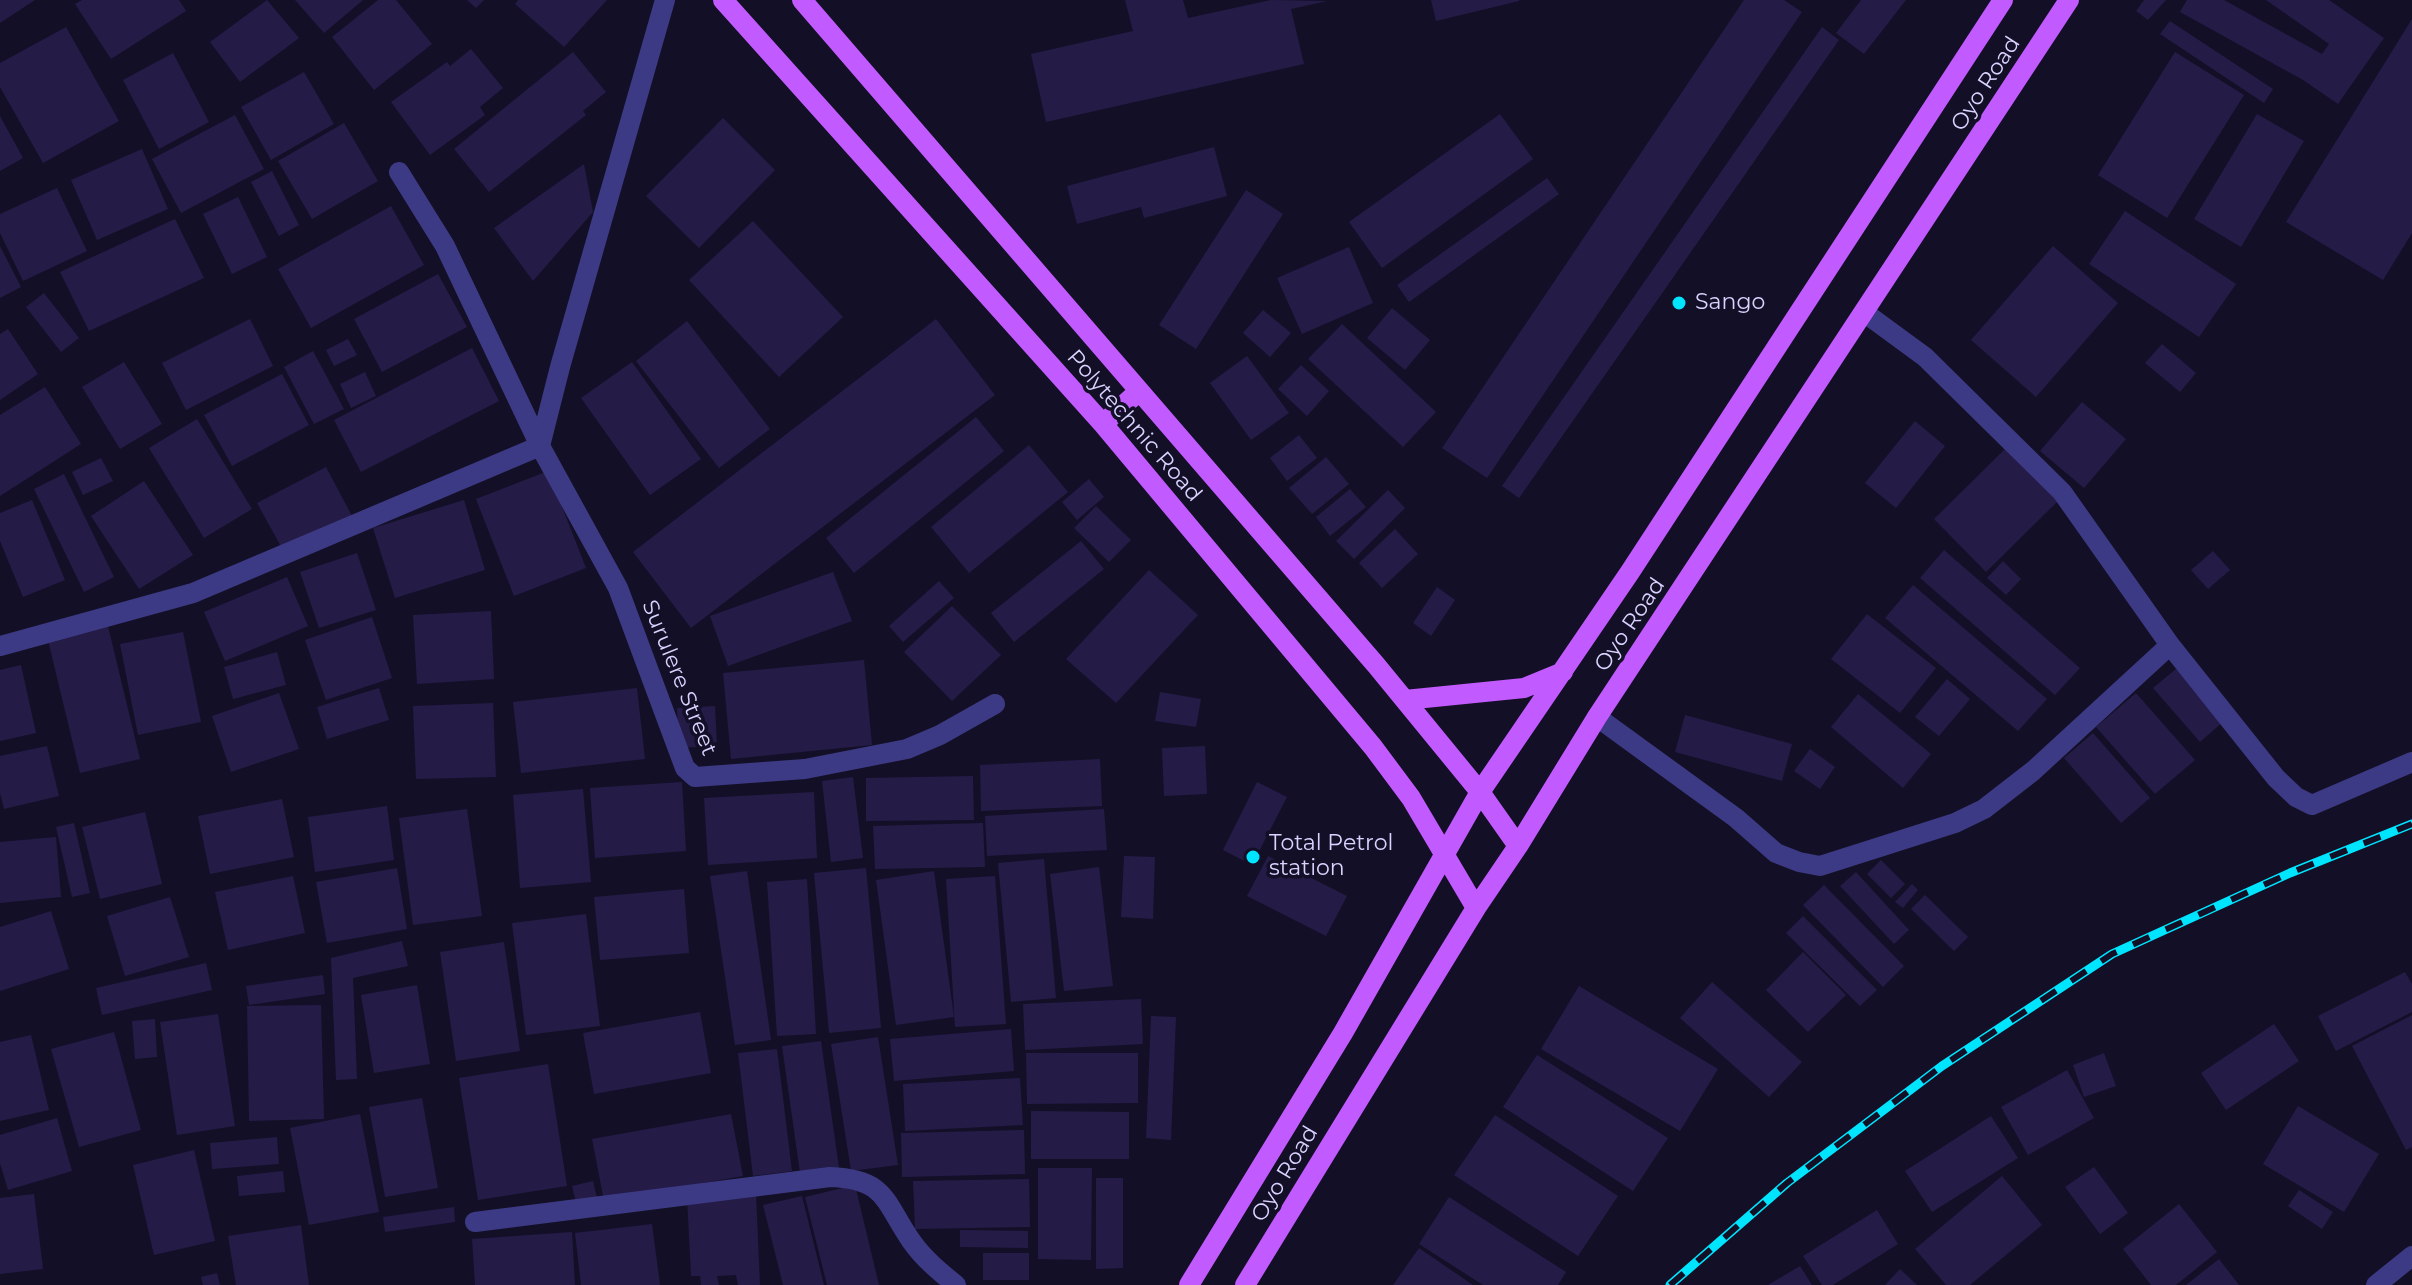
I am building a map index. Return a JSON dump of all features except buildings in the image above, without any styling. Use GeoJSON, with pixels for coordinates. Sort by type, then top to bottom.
{"type":"FeatureCollection","features":[{"type":"Feature","properties":{"kind":"main road","name":"Polytechnic Road"},"geometry":{"type":"LineString","coordinates":[[723,0],[1103,424],[1373,747],[1411,798],[1476,908]]}},
{"type":"Feature","properties":{"kind":"main road","name":"Polytechnic Road"},"geometry":{"type":"LineString","coordinates":[[802,0],[1405,700],[1480,792],[1518,846]]}},
{"type":"Feature","properties":{"kind":"main road","name":"Oyo Road"},"geometry":{"type":"LineString","coordinates":[[1189,1285],[1343,1033],[1480,792],[1563,672],[2003,0]]}},
{"type":"Feature","properties":{"kind":"main road","name":"Oyo Road"},"geometry":{"type":"LineString","coordinates":[[1245,1285],[1597,717],[2069,0]]}},
{"type":"Feature","properties":{"kind":"main road"},"geometry":{"type":"LineString","coordinates":[[1103,424],[1138,392]]}},
{"type":"Feature","properties":{"kind":"main road"},"geometry":{"type":"LineString","coordinates":[[1405,700],[1524,688],[1563,672]]}},
{"type":"Feature","properties":{"kind":"street"},"geometry":{"type":"LineString","coordinates":[[540,446],[665,0]]}},
{"type":"Feature","properties":{"kind":"street"},"geometry":{"type":"LineString","coordinates":[[399,172],[445,246],[540,446]]}},
{"type":"Feature","properties":{"kind":"street"},"geometry":{"type":"LineString","coordinates":[[1865,313],[1925,357],[2062,492],[2170,645],[2276,778],[2296,797],[2312,805],[2412,762]]}},
{"type":"Feature","properties":{"kind":"street"},"geometry":{"type":"LineString","coordinates":[[0,646],[193,593],[540,446]]}},
{"type":"Feature","properties":{"kind":"street","name":"Surulere Street"},"geometry":{"type":"LineString","coordinates":[[540,446],[618,588],[685,768],[695,777],[805,769],[907,749],[940,735],[995,704]]}},
{"type":"Feature","properties":{"kind":"street"},"geometry":{"type":"LineString","coordinates":[[1597,717],[1736,818],[1776,853],[1820,866],[1955,823],[1984,809],[2033,771],[2170,645]]}},
{"type":"Feature","properties":{"kind":"street"},"geometry":{"type":"LineString","coordinates":[[475,1222],[848,1177],[864,1181],[878,1190],[929,1262],[956,1285]]}},
{"type":"Feature","properties":{"kind":"street"},"geometry":{"type":"LineString","coordinates":[[2376,1285],[2412,1256]]}},
{"type":"Feature","properties":{"kind":"railway"},"geometry":{"type":"LineString","coordinates":[[1670,1285],[1787,1183],[1942,1066],[2112,954],[2290,873],[2412,824]]}},
{"type":"Feature","properties":{"kind":"place","name":"Sango"},"geometry":{"type":"Point","coordinates":[1679,303]}},
{"type":"Feature","properties":{"kind":"place","name":"Total Petrol station"},"geometry":{"type":"Point","coordinates":[1253,857]}}]}
